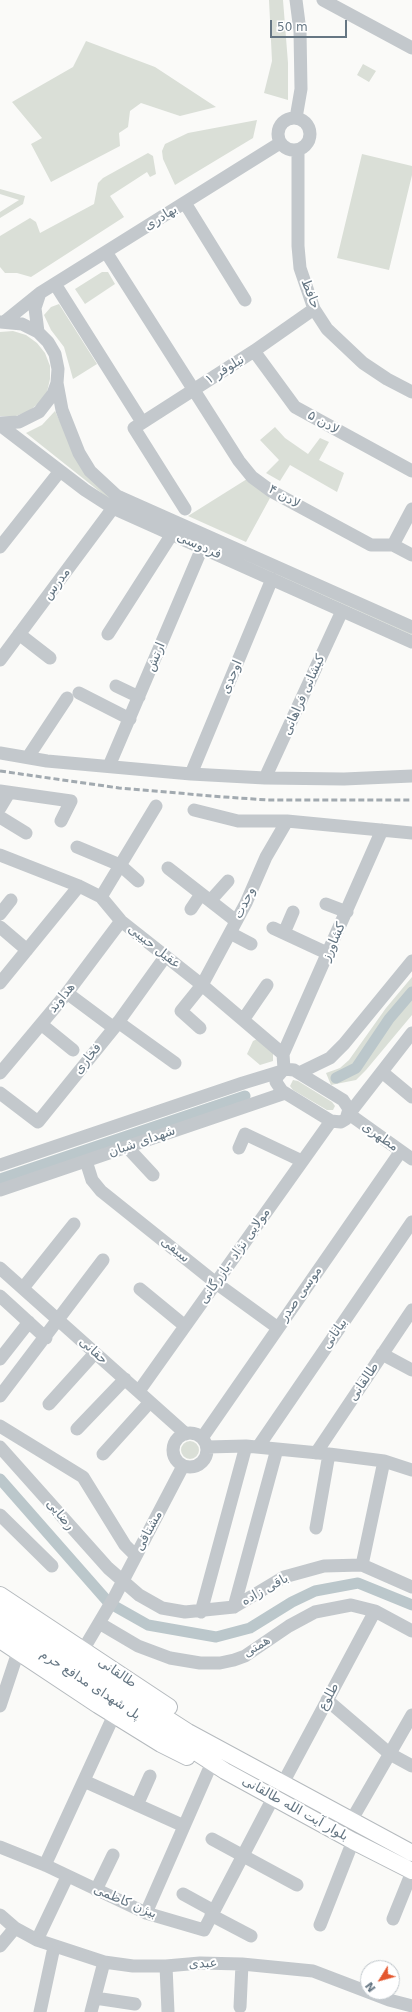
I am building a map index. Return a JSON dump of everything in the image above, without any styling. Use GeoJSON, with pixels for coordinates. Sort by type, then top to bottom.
{"type":"FeatureCollection","features":[{"type":"Feature","properties":{"kind":"main road","name":"طالقانی"},"geometry":{"type":"LineString","coordinates":[[0,1595],[195,1725],[230,1755]]}},
{"type":"Feature","properties":{"kind":"main road","name":"پل شهدای مدافع حرم"},"geometry":{"type":"LineString","coordinates":[[0,1611],[185,1738]]}},
{"type":"Feature","properties":{"kind":"main road","name":"پل شهدای مدافع حرم"},"geometry":{"type":"LineString","coordinates":[[0,1626],[185,1738]]}},
{"type":"Feature","properties":{"kind":"main road"},"geometry":{"type":"LineString","coordinates":[[0,1640],[114,1716],[161,1744],[218,1769]]}},
{"type":"Feature","properties":{"kind":"main road","name":"بلوار آیت الله طالقانی"},"geometry":{"type":"LineString","coordinates":[[185,1738],[230,1755],[412,1853]]}},
{"type":"Feature","properties":{"kind":"main road","name":"بلوار آیت الله طالقانی"},"geometry":{"type":"LineString","coordinates":[[185,1738],[218,1769],[412,1871]]}},
{"type":"Feature","properties":{"kind":"street"},"geometry":{"type":"LineString","coordinates":[[296,0],[300,31],[301,89],[296,118]]}},
{"type":"Feature","properties":{"kind":"street"},"geometry":{"type":"LineString","coordinates":[[323,0],[412,48]]}},
{"type":"Feature","properties":{"kind":"street"},"geometry":{"type":"LineString","coordinates":[[296,118],[305,122],[310,131],[309,141],[298,150],[288,149],[280,142],[278,132],[280,125],[286,120],[296,118]]}},
{"type":"Feature","properties":{"kind":"street","name":"بهادری"},"geometry":{"type":"LineString","coordinates":[[2,322],[40,293],[280,142]]}},
{"type":"Feature","properties":{"kind":"street","name":"حافظ"},"geometry":{"type":"LineString","coordinates":[[298,150],[298,246],[300,268],[314,308],[327,328],[363,362],[387,379],[412,392]]}},
{"type":"Feature","properties":{"kind":"street"},"geometry":{"type":"LineString","coordinates":[[185,203],[245,300]]}},
{"type":"Feature","properties":{"kind":"street","name":"لادن ۴"},"geometry":{"type":"LineString","coordinates":[[106,252],[239,461],[252,477],[284,498],[371,544],[393,545],[412,555]]}},
{"type":"Feature","properties":{"kind":"street"},"geometry":{"type":"LineString","coordinates":[[55,284],[138,425],[185,509]]}},
{"type":"Feature","properties":{"kind":"street"},"geometry":{"type":"LineString","coordinates":[[38,332],[35,308],[40,293]]}},
{"type":"Feature","properties":{"kind":"street","name":"نیلوفر ۱"},"geometry":{"type":"LineString","coordinates":[[138,425],[254,351],[314,308]]}},
{"type":"Feature","properties":{"kind":"street"},"geometry":{"type":"LineString","coordinates":[[2,322],[22,324],[38,332]]}},
{"type":"Feature","properties":{"kind":"street","name":"فردوسی"},"geometry":{"type":"LineString","coordinates":[[38,332],[48,342],[55,354],[58,368],[57,383],[62,410],[79,453],[90,471],[118,496],[412,626]]}},
{"type":"Feature","properties":{"kind":"street","name":"لادن ۵"},"geometry":{"type":"LineString","coordinates":[[254,351],[295,407],[412,471]]}},
{"type":"Feature","properties":{"kind":"street"},"geometry":{"type":"LineString","coordinates":[[0,424],[19,422],[39,412],[53,394],[57,383]]}},
{"type":"Feature","properties":{"kind":"street","name":"فردوسی"},"geometry":{"type":"LineString","coordinates":[[0,424],[85,490],[113,508],[412,642]]}},
{"type":"Feature","properties":{"kind":"street"},"geometry":{"type":"LineString","coordinates":[[0,547],[60,471]]}},
{"type":"Feature","properties":{"kind":"street","name":"مدرس"},"geometry":{"type":"LineString","coordinates":[[0,660],[113,508]]}},
{"type":"Feature","properties":{"kind":"street"},"geometry":{"type":"LineString","coordinates":[[393,545],[412,509]]}},
{"type":"Feature","properties":{"kind":"street"},"geometry":{"type":"LineString","coordinates":[[108,634],[172,534]]}},
{"type":"Feature","properties":{"kind":"street","name":"ارتش"},"geometry":{"type":"LineString","coordinates":[[109,766],[202,548]]}},
{"type":"Feature","properties":{"kind":"street","name":"اوحدی"},"geometry":{"type":"LineString","coordinates":[[191,774],[272,580]]}},
{"type":"Feature","properties":{"kind":"street","name":"کیشانی فراهانی"},"geometry":{"type":"LineString","coordinates":[[265,778],[342,611]]}},
{"type":"Feature","properties":{"kind":"street"},"geometry":{"type":"LineString","coordinates":[[19,634],[50,658]]}},
{"type":"Feature","properties":{"kind":"street"},"geometry":{"type":"LineString","coordinates":[[116,686],[139,697]]}},
{"type":"Feature","properties":{"kind":"street"},"geometry":{"type":"LineString","coordinates":[[28,757],[73,696],[130,719]]}},
{"type":"Feature","properties":{"kind":"street"},"geometry":{"type":"LineString","coordinates":[[0,753],[191,774],[265,778],[344,779],[412,776]]}},
{"type":"Feature","properties":{"kind":"street"},"geometry":{"type":"LineString","coordinates":[[0,808],[5,792],[71,801],[61,821]]}},
{"type":"Feature","properties":{"kind":"street"},"geometry":{"type":"LineString","coordinates":[[101,897],[156,806]]}},
{"type":"Feature","properties":{"kind":"street"},"geometry":{"type":"LineString","coordinates":[[194,810],[238,821],[287,821],[412,833]]}},
{"type":"Feature","properties":{"kind":"street"},"geometry":{"type":"LineString","coordinates":[[0,818],[26,833]]}},
{"type":"Feature","properties":{"kind":"street","name":"وحدت"},"geometry":{"type":"LineString","coordinates":[[200,1028],[181,1011],[202,985],[233,927],[266,857],[287,821]]}},
{"type":"Feature","properties":{"kind":"street","name":"کشاورز"},"geometry":{"type":"LineString","coordinates":[[284,1054],[382,830]]}},
{"type":"Feature","properties":{"kind":"street"},"geometry":{"type":"LineString","coordinates":[[77,847],[120,865],[138,882]]}},
{"type":"Feature","properties":{"kind":"street","name":"عقیل حبیبی"},"geometry":{"type":"LineString","coordinates":[[0,855],[79,886],[101,897],[121,921],[202,985],[284,1054]]}},
{"type":"Feature","properties":{"kind":"street"},"geometry":{"type":"LineString","coordinates":[[168,868],[206,898],[251,944]]}},
{"type":"Feature","properties":{"kind":"street"},"geometry":{"type":"LineString","coordinates":[[191,909],[228,881]]}},
{"type":"Feature","properties":{"kind":"street"},"geometry":{"type":"LineString","coordinates":[[0,983],[79,886]]}},
{"type":"Feature","properties":{"kind":"street"},"geometry":{"type":"LineString","coordinates":[[0,914],[11,900]]}},
{"type":"Feature","properties":{"kind":"street"},"geometry":{"type":"LineString","coordinates":[[326,904],[347,912]]}},
{"type":"Feature","properties":{"kind":"street"},"geometry":{"type":"LineString","coordinates":[[293,912],[279,930],[329,954]]}},
{"type":"Feature","properties":{"kind":"street","name":"هداوند"},"geometry":{"type":"LineString","coordinates":[[0,1073],[66,993],[121,921]]}},
{"type":"Feature","properties":{"kind":"street"},"geometry":{"type":"LineString","coordinates":[[0,927],[27,950]]}},
{"type":"Feature","properties":{"kind":"street","name":"فخاری"},"geometry":{"type":"LineString","coordinates":[[0,1093],[38,1122],[116,1025],[165,957]]}},
{"type":"Feature","properties":{"kind":"street"},"geometry":{"type":"LineString","coordinates":[[299,1073],[330,1058],[412,961]]}},
{"type":"Feature","properties":{"kind":"street"},"geometry":{"type":"LineString","coordinates":[[243,1020],[267,985]]}},
{"type":"Feature","properties":{"kind":"street"},"geometry":{"type":"LineString","coordinates":[[66,993],[175,1063]]}},
{"type":"Feature","properties":{"kind":"street"},"geometry":{"type":"LineString","coordinates":[[41,1024],[73,1050]]}},
{"type":"Feature","properties":{"kind":"street"},"geometry":{"type":"LineString","coordinates":[[284,1054],[282,1071],[276,1082],[278,1088],[331,1121],[341,1122],[412,1033]]}},
{"type":"Feature","properties":{"kind":"street"},"geometry":{"type":"LineString","coordinates":[[282,1071],[290,1069],[299,1073],[344,1100],[349,1109],[348,1114]]}},
{"type":"Feature","properties":{"kind":"street","name":"شهدای شبان"},"geometry":{"type":"LineString","coordinates":[[0,1165],[282,1071]]}},
{"type":"Feature","properties":{"kind":"street"},"geometry":{"type":"LineString","coordinates":[[382,1072],[412,1096]]}},
{"type":"Feature","properties":{"kind":"street","name":"شهدای شبان"},"geometry":{"type":"LineString","coordinates":[[0,1190],[285,1093]]}},
{"type":"Feature","properties":{"kind":"street","name":"مطهری"},"geometry":{"type":"LineString","coordinates":[[348,1114],[412,1159]]}},
{"type":"Feature","properties":{"kind":"street","name":"مولایی نژاد -بازرگانی"},"geometry":{"type":"LineString","coordinates":[[139,1392],[331,1121]]}},
{"type":"Feature","properties":{"kind":"street"},"geometry":{"type":"LineString","coordinates":[[239,1148],[245,1134],[302,1161]]}},
{"type":"Feature","properties":{"kind":"street"},"geometry":{"type":"LineString","coordinates":[[127,1147],[153,1175]]}},
{"type":"Feature","properties":{"kind":"street","name":"موسی صدر"},"geometry":{"type":"LineString","coordinates":[[204,1442],[278,1328],[401,1151]]}},
{"type":"Feature","properties":{"kind":"street","name":"سیفی"},"geometry":{"type":"LineString","coordinates":[[86,1161],[92,1180],[101,1191],[216,1283],[278,1328]]}},
{"type":"Feature","properties":{"kind":"street","name":"بیاتانی"},"geometry":{"type":"LineString","coordinates":[[201,1612],[252,1446],[412,1222]]}},
{"type":"Feature","properties":{"kind":"street"},"geometry":{"type":"LineString","coordinates":[[23,1288],[74,1224]]}},
{"type":"Feature","properties":{"kind":"street"},"geometry":{"type":"LineString","coordinates":[[0,1396],[46,1338],[103,1260]]}},
{"type":"Feature","properties":{"kind":"street","name":"حقانی"},"geometry":{"type":"LineString","coordinates":[[0,1269],[186,1434]]}},
{"type":"Feature","properties":{"kind":"street"},"geometry":{"type":"LineString","coordinates":[[140,1289],[185,1326]]}},
{"type":"Feature","properties":{"kind":"street"},"geometry":{"type":"LineString","coordinates":[[0,1296],[46,1338]]}},
{"type":"Feature","properties":{"kind":"street","name":"طالقانی"},"geometry":{"type":"LineString","coordinates":[[322,1454],[382,1354],[412,1310]]}},
{"type":"Feature","properties":{"kind":"street"},"geometry":{"type":"LineString","coordinates":[[0,1360],[29,1322]]}},
{"type":"Feature","properties":{"kind":"street"},"geometry":{"type":"LineString","coordinates":[[49,1404],[95,1353]]}},
{"type":"Feature","properties":{"kind":"street"},"geometry":{"type":"LineString","coordinates":[[382,1354],[412,1370]]}},
{"type":"Feature","properties":{"kind":"street"},"geometry":{"type":"LineString","coordinates":[[77,1429],[125,1379]]}},
{"type":"Feature","properties":{"kind":"street"},"geometry":{"type":"LineString","coordinates":[[103,1454],[150,1402]]}},
{"type":"Feature","properties":{"kind":"street"},"geometry":{"type":"LineString","coordinates":[[0,1426],[83,1477],[125,1545],[136,1556]]}},
{"type":"Feature","properties":{"kind":"street"},"geometry":{"type":"LineString","coordinates":[[204,1442],[206,1458],[199,1465],[188,1468],[183,1466],[174,1456],[174,1446],[178,1438],[186,1434],[195,1434],[204,1442],[384,1461],[412,1470]]}},
{"type":"Feature","properties":{"kind":"street","name":"رضایی"},"geometry":{"type":"LineString","coordinates":[[0,1447],[85,1543],[122,1582]]}},
{"type":"Feature","properties":{"kind":"street"},"geometry":{"type":"LineString","coordinates":[[234,1607],[277,1449]]}},
{"type":"Feature","properties":{"kind":"street"},"geometry":{"type":"LineString","coordinates":[[316,1528],[322,1454]]}},
{"type":"Feature","properties":{"kind":"street"},"geometry":{"type":"LineString","coordinates":[[362,1565],[384,1461]]}},
{"type":"Feature","properties":{"kind":"street","name":"مشتاقی"},"geometry":{"type":"LineString","coordinates":[[82,1650],[115,1596],[183,1466]]}},
{"type":"Feature","properties":{"kind":"street"},"geometry":{"type":"LineString","coordinates":[[0,1515],[52,1566]]}},
{"type":"Feature","properties":{"kind":"street","name":"باقی زاده"},"geometry":{"type":"LineString","coordinates":[[122,1582],[139,1595],[162,1608],[185,1612],[201,1612],[234,1607],[284,1577],[324,1566],[362,1565],[412,1586]]}},
{"type":"Feature","properties":{"kind":"street","name":"همتی"},"geometry":{"type":"LineString","coordinates":[[101,1619],[138,1646],[170,1658],[200,1663],[220,1663],[245,1656],[289,1626],[315,1612],[351,1605],[375,1611],[412,1631]]}},
{"type":"Feature","properties":{"kind":"street","name":"طلوع"},"geometry":{"type":"LineString","coordinates":[[283,1783],[375,1611]]}},
{"type":"Feature","properties":{"kind":"street"},"geometry":{"type":"LineString","coordinates":[[0,1706],[18,1652]]}},
{"type":"Feature","properties":{"kind":"street"},"geometry":{"type":"LineString","coordinates":[[327,1700],[390,1754],[412,1766]]}},
{"type":"Feature","properties":{"kind":"street"},"geometry":{"type":"LineString","coordinates":[[351,1821],[412,1715]]}},
{"type":"Feature","properties":{"kind":"street"},"geometry":{"type":"LineString","coordinates":[[45,1865],[114,1716]]}},
{"type":"Feature","properties":{"kind":"street"},"geometry":{"type":"LineString","coordinates":[[146,1914],[184,1826],[218,1769]]}},
{"type":"Feature","properties":{"kind":"street"},"geometry":{"type":"LineString","coordinates":[[137,1805],[150,1776]]}},
{"type":"Feature","properties":{"kind":"street"},"geometry":{"type":"LineString","coordinates":[[84,1781],[184,1826]]}},
{"type":"Feature","properties":{"kind":"street","name":"بیژن کاظمی"},"geometry":{"type":"LineString","coordinates":[[0,1847],[45,1865],[146,1914],[204,1930],[274,1798]]}},
{"type":"Feature","properties":{"kind":"street"},"geometry":{"type":"LineString","coordinates":[[212,1839],[297,1885]]}},
{"type":"Feature","properties":{"kind":"street"},"geometry":{"type":"LineString","coordinates":[[320,1925],[353,1841]]}},
{"type":"Feature","properties":{"kind":"street"},"geometry":{"type":"LineString","coordinates":[[96,1890],[113,1855]]}},
{"type":"Feature","properties":{"kind":"street"},"geometry":{"type":"LineString","coordinates":[[393,1919],[412,1871]]}},
{"type":"Feature","properties":{"kind":"street"},"geometry":{"type":"LineString","coordinates":[[37,1940],[68,1877]]}},
{"type":"Feature","properties":{"kind":"street"},"geometry":{"type":"LineString","coordinates":[[183,1894],[251,1936]]}},
{"type":"Feature","properties":{"kind":"street","name":"عبدی"},"geometry":{"type":"LineString","coordinates":[[0,1915],[15,1928],[37,1940],[104,1962],[133,1966],[166,1966],[200,1963],[242,1964],[313,1972],[387,2006],[412,2006]]}},
{"type":"Feature","properties":{"kind":"street"},"geometry":{"type":"LineString","coordinates":[[0,1946],[15,1928]]}},
{"type":"Feature","properties":{"kind":"street"},"geometry":{"type":"LineString","coordinates":[[40,2012],[54,1946]]}},
{"type":"Feature","properties":{"kind":"street"},"geometry":{"type":"LineString","coordinates":[[91,2012],[104,1962]]}},
{"type":"Feature","properties":{"kind":"street"},"geometry":{"type":"LineString","coordinates":[[240,2007],[242,1964]]}},
{"type":"Feature","properties":{"kind":"street"},"geometry":{"type":"LineString","coordinates":[[166,1966],[168,2012]]}},
{"type":"Feature","properties":{"kind":"street"},"geometry":{"type":"LineString","coordinates":[[95,1998],[135,2004]]}},
{"type":"Feature","properties":{"kind":"shaded area"},"geometry":{"type":"Polygon","coordinates":[[[269,0],[283,0],[288,63],[288,100],[264,93],[272,61],[269,0]]]}},
{"type":"Feature","properties":{"kind":"shaded area"},"geometry":{"type":"Polygon","coordinates":[[[86,41],[155,67],[216,107],[180,116],[141,103],[130,111],[128,127],[119,133],[120,146],[51,182],[31,144],[42,138],[12,102],[73,67],[86,41]]]}},
{"type":"Feature","properties":{"kind":"shaded area"},"geometry":{"type":"Polygon","coordinates":[[[363,64],[376,71],[369,82],[357,75],[363,64]]]}},
{"type":"Feature","properties":{"kind":"shaded area"},"geometry":{"type":"Polygon","coordinates":[[[257,120],[253,138],[175,185],[163,159],[162,151],[165,144],[188,133],[257,120]]]}},
{"type":"Feature","properties":{"kind":"shaded area"},"geometry":{"type":"Polygon","coordinates":[[[148,153],[153,156],[156,174],[150,177],[147,172],[110,196],[124,217],[31,277],[17,273],[5,273],[0,267],[0,236],[30,218],[36,222],[40,233],[94,204],[98,183],[103,178],[148,153]]]}},
{"type":"Feature","properties":{"kind":"shaded area"},"geometry":{"type":"Polygon","coordinates":[[[362,154],[412,166],[412,175],[389,270],[337,258],[362,154]]]}},
{"type":"Feature","properties":{"kind":"shaded area"},"geometry":{"type":"Polygon","coordinates":[[[0,189],[25,196],[23,204],[0,218],[0,212],[19,200],[0,194],[0,189]]]}},
{"type":"Feature","properties":{"kind":"shaded area"},"geometry":{"type":"Polygon","coordinates":[[[102,272],[108,272],[115,284],[85,304],[75,289],[102,272]]]}},
{"type":"Feature","properties":{"kind":"shaded area"},"geometry":{"type":"Polygon","coordinates":[[[59,304],[97,364],[73,379],[64,347],[51,330],[44,315],[51,307],[59,304]]]}},
{"type":"Feature","properties":{"kind":"shaded area"},"geometry":{"type":"Polygon","coordinates":[[[13,331],[26,335],[37,343],[45,353],[50,366],[50,379],[47,392],[39,403],[29,411],[16,416],[0,416],[0,332],[13,331]]]}},
{"type":"Feature","properties":{"kind":"shaded area"},"geometry":{"type":"Polygon","coordinates":[[[55,411],[82,467],[88,475],[412,632],[412,635],[109,499],[26,433],[42,425],[55,411]]]}},
{"type":"Feature","properties":{"kind":"shaded area"},"geometry":{"type":"Polygon","coordinates":[[[275,427],[285,438],[308,454],[320,438],[329,442],[319,460],[344,473],[337,492],[290,465],[280,481],[266,473],[279,460],[260,440],[275,427]]]}},
{"type":"Feature","properties":{"kind":"shaded area"},"geometry":{"type":"Polygon","coordinates":[[[247,479],[270,498],[246,542],[188,516],[247,479]]]}},
{"type":"Feature","properties":{"kind":"shaded area"},"geometry":{"type":"Polygon","coordinates":[[[412,977],[412,1015],[356,1080],[331,1085],[326,1073],[340,1068],[349,1060],[386,1008],[412,977]]]}},
{"type":"Feature","properties":{"kind":"shaded area"},"geometry":{"type":"Polygon","coordinates":[[[259,1038],[273,1049],[273,1061],[260,1065],[247,1054],[253,1041],[259,1038]]]}},
{"type":"Feature","properties":{"kind":"shaded area"},"geometry":{"type":"Polygon","coordinates":[[[293,1080],[298,1081],[332,1102],[335,1106],[333,1110],[327,1110],[293,1090],[290,1086],[293,1080]]]}},
{"type":"Feature","properties":{"kind":"shaded area"},"geometry":{"type":"Polygon","coordinates":[[[190,1441],[196,1444],[199,1450],[196,1456],[190,1459],[184,1456],[181,1450],[184,1444],[190,1441]]]}},
{"type":"Feature","properties":{"kind":"waterway"},"geometry":{"type":"LineString","coordinates":[[336,1078],[356,1068],[389,1019],[412,992]]}},
{"type":"Feature","properties":{"kind":"waterway"},"geometry":{"type":"LineString","coordinates":[[0,1179],[245,1096]]}},
{"type":"Feature","properties":{"kind":"waterway"},"geometry":{"type":"LineString","coordinates":[[0,1479],[109,1603],[148,1625],[216,1637],[250,1628],[292,1602],[315,1591],[358,1583],[412,1605]]}},
{"type":"Feature","properties":{"kind":"railway"},"geometry":{"type":"LineString","coordinates":[[0,771],[119,788],[224,797],[268,800],[412,800]]}}]}
